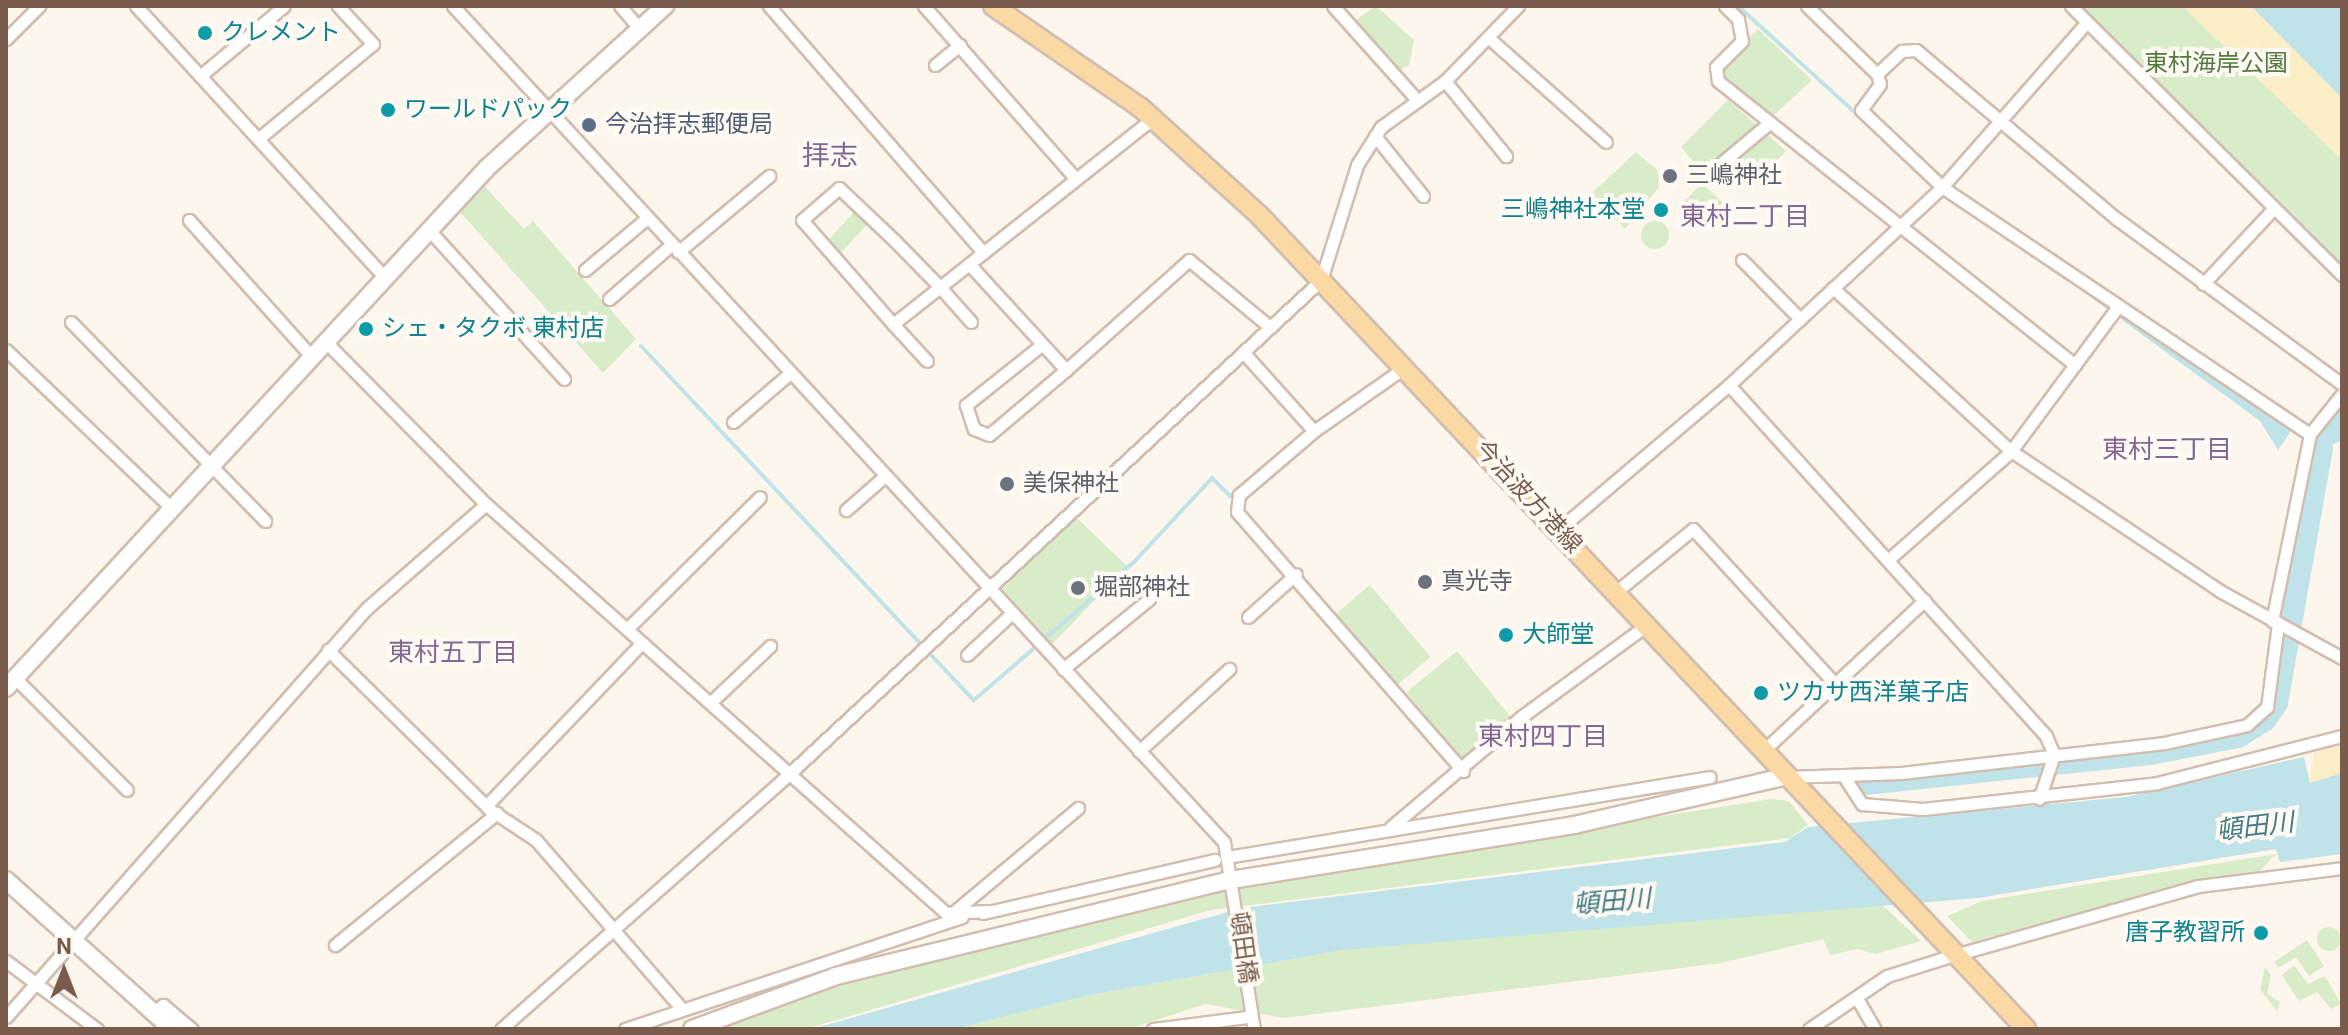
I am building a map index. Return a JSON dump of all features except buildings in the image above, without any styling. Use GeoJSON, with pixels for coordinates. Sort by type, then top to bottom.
{"type":"FeatureCollection","features":[{"type":"Feature","properties":{"kind":"main road","name":"今治波方港線"},"geometry":{"type":"LineString","coordinates":[[993,6],[1153,118],[1321,280],[1648,624],[1784,777],[1957,955],[2018,1027]]}},
{"type":"Feature","properties":{"kind":"street"},"geometry":{"type":"LineString","coordinates":[[6,39],[39,6]]}},
{"type":"Feature","properties":{"kind":"street"},"geometry":{"type":"LineString","coordinates":[[136,6],[384,277]]}},
{"type":"Feature","properties":{"kind":"street"},"geometry":{"type":"LineString","coordinates":[[200,76],[283,6]]}},
{"type":"Feature","properties":{"kind":"street"},"geometry":{"type":"LineString","coordinates":[[258,139],[373,44],[338,6]]}},
{"type":"Feature","properties":{"kind":"street","name":"頓田橋"},"geometry":{"type":"LineString","coordinates":[[453,6],[1224,842],[1251,1003],[1247,1017]]}},
{"type":"Feature","properties":{"kind":"street"},"geometry":{"type":"LineString","coordinates":[[620,6],[639,28]]}},
{"type":"Feature","properties":{"kind":"street"},"geometry":{"type":"LineString","coordinates":[[127,790],[10,683],[169,506],[429,230],[547,109],[665,6]]}},
{"type":"Feature","properties":{"kind":"street"},"geometry":{"type":"LineString","coordinates":[[769,6],[984,253]]}},
{"type":"Feature","properties":{"kind":"street"},"geometry":{"type":"LineString","coordinates":[[924,6],[1076,179]]}},
{"type":"Feature","properties":{"kind":"street"},"geometry":{"type":"LineString","coordinates":[[1333,6],[1418,101]]}},
{"type":"Feature","properties":{"kind":"street"},"geometry":{"type":"LineString","coordinates":[[501,1029],[789,774],[1321,280],[1357,165],[1375,136],[1445,81],[1490,39],[1518,6]]}},
{"type":"Feature","properties":{"kind":"street"},"geometry":{"type":"LineString","coordinates":[[1725,6],[1738,19],[1742,41],[1716,67],[1718,81],[1768,124],[2075,365]]}},
{"type":"Feature","properties":{"kind":"street"},"geometry":{"type":"LineString","coordinates":[[1807,6],[1877,74],[1880,84],[1861,110],[1942,187],[2116,309],[2310,434]]}},
{"type":"Feature","properties":{"kind":"street"},"geometry":{"type":"LineString","coordinates":[[2071,6],[2342,275]]}},
{"type":"Feature","properties":{"kind":"street"},"geometry":{"type":"LineString","coordinates":[[1558,530],[1729,385],[1942,187],[2086,23]]}},
{"type":"Feature","properties":{"kind":"street"},"geometry":{"type":"LineString","coordinates":[[1490,39],[1606,142]]}},
{"type":"Feature","properties":{"kind":"street"},"geometry":{"type":"LineString","coordinates":[[935,65],[960,45]]}},
{"type":"Feature","properties":{"kind":"street"},"geometry":{"type":"LineString","coordinates":[[1877,74],[1902,51],[1916,50],[1997,124],[2203,284],[2342,384]]}},
{"type":"Feature","properties":{"kind":"street"},"geometry":{"type":"LineString","coordinates":[[1445,81],[1506,156]]}},
{"type":"Feature","properties":{"kind":"street"},"geometry":{"type":"LineString","coordinates":[[893,324],[1153,118]]}},
{"type":"Feature","properties":{"kind":"street"},"geometry":{"type":"LineString","coordinates":[[1713,170],[1768,124]]}},
{"type":"Feature","properties":{"kind":"street"},"geometry":{"type":"LineString","coordinates":[[1375,136],[1423,196]]}},
{"type":"Feature","properties":{"kind":"street"},"geometry":{"type":"LineString","coordinates":[[609,299],[769,176]]}},
{"type":"Feature","properties":{"kind":"street"},"geometry":{"type":"LineString","coordinates":[[927,361],[802,220],[839,188],[940,287],[971,322]]}},
{"type":"Feature","properties":{"kind":"street"},"geometry":{"type":"LineString","coordinates":[[2203,284],[2274,208]]}},
{"type":"Feature","properties":{"kind":"street"},"geometry":{"type":"LineString","coordinates":[[585,270],[647,218]]}},
{"type":"Feature","properties":{"kind":"street"},"geometry":{"type":"LineString","coordinates":[[189,220],[310,355]]}},
{"type":"Feature","properties":{"kind":"street"},"geometry":{"type":"LineString","coordinates":[[429,230],[564,379]]}},
{"type":"Feature","properties":{"kind":"street"},"geometry":{"type":"LineString","coordinates":[[1040,346],[966,405],[974,429],[989,435],[1189,260],[1270,327]]}},
{"type":"Feature","properties":{"kind":"street"},"geometry":{"type":"LineString","coordinates":[[1742,260],[1800,319]]}},
{"type":"Feature","properties":{"kind":"street"},"geometry":{"type":"LineString","coordinates":[[969,264],[1040,346],[1066,370]]}},
{"type":"Feature","properties":{"kind":"street"},"geometry":{"type":"LineString","coordinates":[[1833,288],[2011,451],[2275,622],[2342,658]]}},
{"type":"Feature","properties":{"kind":"street"},"geometry":{"type":"LineString","coordinates":[[1888,560],[2011,451],[2116,309]]}},
{"type":"Feature","properties":{"kind":"street"},"geometry":{"type":"LineString","coordinates":[[71,322],[265,521]]}},
{"type":"Feature","properties":{"kind":"street"},"geometry":{"type":"LineString","coordinates":[[324,340],[486,504],[789,774],[953,913],[989,911]]}},
{"type":"Feature","properties":{"kind":"street"},"geometry":{"type":"LineString","coordinates":[[6,350],[169,506]]}},
{"type":"Feature","properties":{"kind":"street"},"geometry":{"type":"LineString","coordinates":[[1243,352],[1314,431]]}},
{"type":"Feature","properties":{"kind":"street"},"geometry":{"type":"LineString","coordinates":[[1405,367],[1314,431],[1239,495],[1237,512],[1296,574],[1463,771]]}},
{"type":"Feature","properties":{"kind":"street"},"geometry":{"type":"LineString","coordinates":[[733,422],[790,373]]}},
{"type":"Feature","properties":{"kind":"street"},"geometry":{"type":"LineString","coordinates":[[1729,385],[2046,736],[2054,755],[2039,799]]}},
{"type":"Feature","properties":{"kind":"street"},"geometry":{"type":"LineString","coordinates":[[692,1029],[836,976],[1233,886],[1574,825],[1784,777],[1843,775],[2054,755],[2247,725],[2267,707],[2275,622],[2310,434],[2342,394]]}},
{"type":"Feature","properties":{"kind":"street"},"geometry":{"type":"LineString","coordinates":[[846,510],[885,476]]}},
{"type":"Feature","properties":{"kind":"street"},"geometry":{"type":"LineString","coordinates":[[627,629],[760,497]]}},
{"type":"Feature","properties":{"kind":"street"},"geometry":{"type":"LineString","coordinates":[[6,1017],[69,937],[328,650],[405,569],[486,504]]}},
{"type":"Feature","properties":{"kind":"street"},"geometry":{"type":"LineString","coordinates":[[1617,591],[1693,529],[1835,684]]}},
{"type":"Feature","properties":{"kind":"street"},"geometry":{"type":"LineString","coordinates":[[1248,617],[1296,574]]}},
{"type":"Feature","properties":{"kind":"street"},"geometry":{"type":"LineString","coordinates":[[1063,669],[1149,599]]}},
{"type":"Feature","properties":{"kind":"street"},"geometry":{"type":"LineString","coordinates":[[1763,751],[1925,600]]}},
{"type":"Feature","properties":{"kind":"street"},"geometry":{"type":"LineString","coordinates":[[967,655],[1011,614]]}},
{"type":"Feature","properties":{"kind":"street"},"geometry":{"type":"LineString","coordinates":[[1391,828],[1463,771],[1521,717],[1648,624]]}},
{"type":"Feature","properties":{"kind":"street"},"geometry":{"type":"LineString","coordinates":[[486,806],[642,643]]}},
{"type":"Feature","properties":{"kind":"street"},"geometry":{"type":"LineString","coordinates":[[710,703],[770,646]]}},
{"type":"Feature","properties":{"kind":"street"},"geometry":{"type":"LineString","coordinates":[[328,650],[486,806],[536,840],[680,1007]]}},
{"type":"Feature","properties":{"kind":"street"},"geometry":{"type":"LineString","coordinates":[[1139,751],[1229,669]]}},
{"type":"Feature","properties":{"kind":"street"},"geometry":{"type":"LineString","coordinates":[[1843,775],[1862,804],[1923,809],[2039,799],[2157,783],[2342,736]]}},
{"type":"Feature","properties":{"kind":"street"},"geometry":{"type":"LineString","coordinates":[[1233,856],[1710,777]]}},
{"type":"Feature","properties":{"kind":"street"},"geometry":{"type":"LineString","coordinates":[[953,913],[1078,808]]}},
{"type":"Feature","properties":{"kind":"street"},"geometry":{"type":"LineString","coordinates":[[335,945],[497,813]]}},
{"type":"Feature","properties":{"kind":"street"},"geometry":{"type":"LineString","coordinates":[[625,1029],[680,1007],[989,911],[1215,860]]}},
{"type":"Feature","properties":{"kind":"street"},"geometry":{"type":"LineString","coordinates":[[1809,1029],[1858,1000],[1887,976],[2198,886],[2342,868]]}},
{"type":"Feature","properties":{"kind":"street"},"geometry":{"type":"LineString","coordinates":[[6,880],[172,1029]]}},
{"type":"Feature","properties":{"kind":"street"},"geometry":{"type":"LineString","coordinates":[[6,961],[38,978],[97,1029]]}},
{"type":"Feature","properties":{"kind":"street"},"geometry":{"type":"LineString","coordinates":[[1858,1000],[1875,1029]]}},
{"type":"Feature","properties":{"kind":"street"},"geometry":{"type":"LineString","coordinates":[[153,1013],[163,1005],[192,1029]]}},
{"type":"Feature","properties":{"kind":"street"},"geometry":{"type":"LineString","coordinates":[[1153,1029],[1247,1017],[1254,1029]]}},
{"type":"Feature","properties":{"kind":"street"},"geometry":{"type":"LineString","coordinates":[[1197,1029],[1208,1021]]}},
{"type":"Feature","properties":{"kind":"green space"},"geometry":{"type":"Polygon","coordinates":[[[1376,6],[1414,40],[1409,65],[1398,72],[1353,22],[1376,6]]]}},
{"type":"Feature","properties":{"kind":"green space","name":"東村海岸公園"},"geometry":{"type":"Polygon","coordinates":[[[2078,6],[2242,6],[2342,120],[2342,267],[2078,6]]]}},
{"type":"Feature","properties":{"kind":"green space"},"geometry":{"type":"Polygon","coordinates":[[[1758,29],[1812,80],[1770,119],[1721,77],[1720,67],[1758,29]]]}},
{"type":"Feature","properties":{"kind":"green space"},"geometry":{"type":"Polygon","coordinates":[[[1728,100],[1786,151],[1770,168],[1750,158],[1714,186],[1681,147],[1728,100]]]}},
{"type":"Feature","properties":{"kind":"green space"},"geometry":{"type":"Polygon","coordinates":[[[1636,152],[1658,171],[1659,187],[1625,229],[1591,194],[1636,152]]]}},
{"type":"Feature","properties":{"kind":"green space"},"geometry":{"type":"Polygon","coordinates":[[[478,179],[524,229],[533,221],[636,339],[603,373],[454,205],[478,179]]]}},
{"type":"Feature","properties":{"kind":"green space"},"geometry":{"type":"Polygon","coordinates":[[[1702,183],[1725,205],[1697,230],[1684,202],[1702,183]]]}},
{"type":"Feature","properties":{"kind":"green space"},"geometry":{"type":"Polygon","coordinates":[[[856,210],[869,222],[838,255],[825,243],[856,210]]]}},
{"type":"Feature","properties":{"kind":"green space"},"geometry":{"type":"Polygon","coordinates":[[[1655,221],[1665,225],[1669,235],[1665,245],[1655,249],[1645,245],[1641,235],[1645,225],[1655,221]]]}},
{"type":"Feature","properties":{"kind":"green space"},"geometry":{"type":"Polygon","coordinates":[[[1074,515],[1127,566],[1051,646],[998,594],[1074,515]]]}},
{"type":"Feature","properties":{"kind":"green space"},"geometry":{"type":"Polygon","coordinates":[[[1370,585],[1430,657],[1396,686],[1336,614],[1370,585]]]}},
{"type":"Feature","properties":{"kind":"green space"},"geometry":{"type":"Polygon","coordinates":[[[1457,651],[1512,719],[1461,760],[1406,692],[1457,651]]]}},
{"type":"Feature","properties":{"kind":"green space"},"geometry":{"type":"Polygon","coordinates":[[[1771,799],[1789,801],[1808,825],[1790,838],[1211,910],[806,1029],[711,1029],[864,975],[1282,876],[1771,799]]]}},
{"type":"Feature","properties":{"kind":"green space"},"geometry":{"type":"Polygon","coordinates":[[[2276,854],[2258,873],[2170,888],[1972,942],[1947,916],[1982,901],[2276,854]]]}},
{"type":"Feature","properties":{"kind":"green space"},"geometry":{"type":"Polygon","coordinates":[[[1878,901],[1921,941],[1876,954],[1858,949],[1830,955],[1823,939],[1721,963],[1284,1018],[1205,1004],[1129,1029],[955,1029],[1090,995],[1343,950],[1878,901]]]}},
{"type":"Feature","properties":{"kind":"green space"},"geometry":{"type":"Polygon","coordinates":[[[2329,927],[2337,931],[2341,939],[2337,947],[2329,951],[2321,947],[2317,939],[2321,931],[2329,927]]]}},
{"type":"Feature","properties":{"kind":"green space"},"geometry":{"type":"Polygon","coordinates":[[[2307,940],[2324,966],[2309,976],[2296,957],[2278,968],[2274,962],[2307,940]]]}},
{"type":"Feature","properties":{"kind":"green space"},"geometry":{"type":"Polygon","coordinates":[[[2294,965],[2308,984],[2325,976],[2341,1004],[2331,1009],[2317,992],[2299,1001],[2282,975],[2294,965]]]}},
{"type":"Feature","properties":{"kind":"green space"},"geometry":{"type":"Polygon","coordinates":[[[2265,967],[2271,975],[2267,994],[2280,1002],[2277,1011],[2260,989],[2265,967]]]}},
{"type":"Feature","properties":{"kind":"sand"},"geometry":{"type":"Polygon","coordinates":[[[2182,6],[2252,6],[2342,98],[2342,160],[2182,6]]]}},
{"type":"Feature","properties":{"kind":"sand"},"geometry":{"type":"Polygon","coordinates":[[[2342,743],[2342,773],[2309,784],[2314,753],[2342,743]]]}},
{"type":"Feature","properties":{"kind":"water"},"geometry":{"type":"Polygon","coordinates":[[[2251,6],[2342,6],[2342,98],[2251,6]]]}},
{"type":"Feature","properties":{"kind":"water"},"geometry":{"type":"Polygon","coordinates":[[[1980,216],[2291,431],[2278,450],[2260,421],[1980,216]]]}},
{"type":"Feature","properties":{"kind":"water"},"geometry":{"type":"Polygon","coordinates":[[[2342,400],[2342,441],[2321,448],[2316,432],[2342,400]]]}},
{"type":"Feature","properties":{"kind":"water","name":"頓田川"},"geometry":{"type":"Polygon","coordinates":[[[2304,757],[2310,783],[2342,773],[2342,854],[2280,862],[2276,849],[1978,898],[1343,950],[1090,995],[955,1029],[812,1029],[1242,908],[1785,842],[1808,827],[2126,797],[2304,757]]]}},
{"type":"Feature","properties":{"kind":"waterway"},"geometry":{"type":"LineString","coordinates":[[1738,6],[1881,136]]}},
{"type":"Feature","properties":{"kind":"waterway"},"geometry":{"type":"LineString","coordinates":[[641,346],[974,700],[1134,562],[1212,478],[1230,496],[1236,491]]}},
{"type":"Feature","properties":{"kind":"waterway"},"geometry":{"type":"LineString","coordinates":[[1865,783],[2150,753],[2238,736],[2264,720],[2276,703],[2321,448]]}},
{"type":"Feature","properties":{"kind":"place","name":"クレメント"},"geometry":{"type":"Point","coordinates":[205,33]}},
{"type":"Feature","properties":{"kind":"place","name":"ワールドパック"},"geometry":{"type":"Point","coordinates":[388,110]}},
{"type":"Feature","properties":{"kind":"place","name":"今治拝志郵便局"},"geometry":{"type":"Point","coordinates":[589,125]}},
{"type":"Feature","properties":{"kind":"place","name":"三嶋神社"},"geometry":{"type":"Point","coordinates":[1670,176]}},
{"type":"Feature","properties":{"kind":"place","name":"三嶋神社本堂"},"geometry":{"type":"Point","coordinates":[1661,210]}},
{"type":"Feature","properties":{"kind":"place","name":"シェ・タクボ 東村店"},"geometry":{"type":"Point","coordinates":[366,329]}},
{"type":"Feature","properties":{"kind":"place","name":"美保神社"},"geometry":{"type":"Point","coordinates":[1007,484]}},
{"type":"Feature","properties":{"kind":"place","name":"真光寺"},"geometry":{"type":"Point","coordinates":[1425,582]}},
{"type":"Feature","properties":{"kind":"place","name":"堀部神社"},"geometry":{"type":"Point","coordinates":[1078,588]}},
{"type":"Feature","properties":{"kind":"place","name":"大師堂"},"geometry":{"type":"Point","coordinates":[1506,635]}},
{"type":"Feature","properties":{"kind":"place","name":"ツカサ西洋菓子店"},"geometry":{"type":"Point","coordinates":[1761,693]}},
{"type":"Feature","properties":{"kind":"place","name":"唐子教習所"},"geometry":{"type":"Point","coordinates":[2261,933]}},
{"type":"Feature","properties":{"kind":"district","name":"拝志"},"geometry":{"type":"Point","coordinates":[830,156]}},
{"type":"Feature","properties":{"kind":"district","name":"東村二丁目"},"geometry":{"type":"Point","coordinates":[1745,217]}},
{"type":"Feature","properties":{"kind":"district","name":"東村三丁目"},"geometry":{"type":"Point","coordinates":[2167,450]}},
{"type":"Feature","properties":{"kind":"district","name":"東村五丁目"},"geometry":{"type":"Point","coordinates":[453,653]}},
{"type":"Feature","properties":{"kind":"district","name":"東村四丁目"},"geometry":{"type":"Point","coordinates":[1543,737]}}]}
